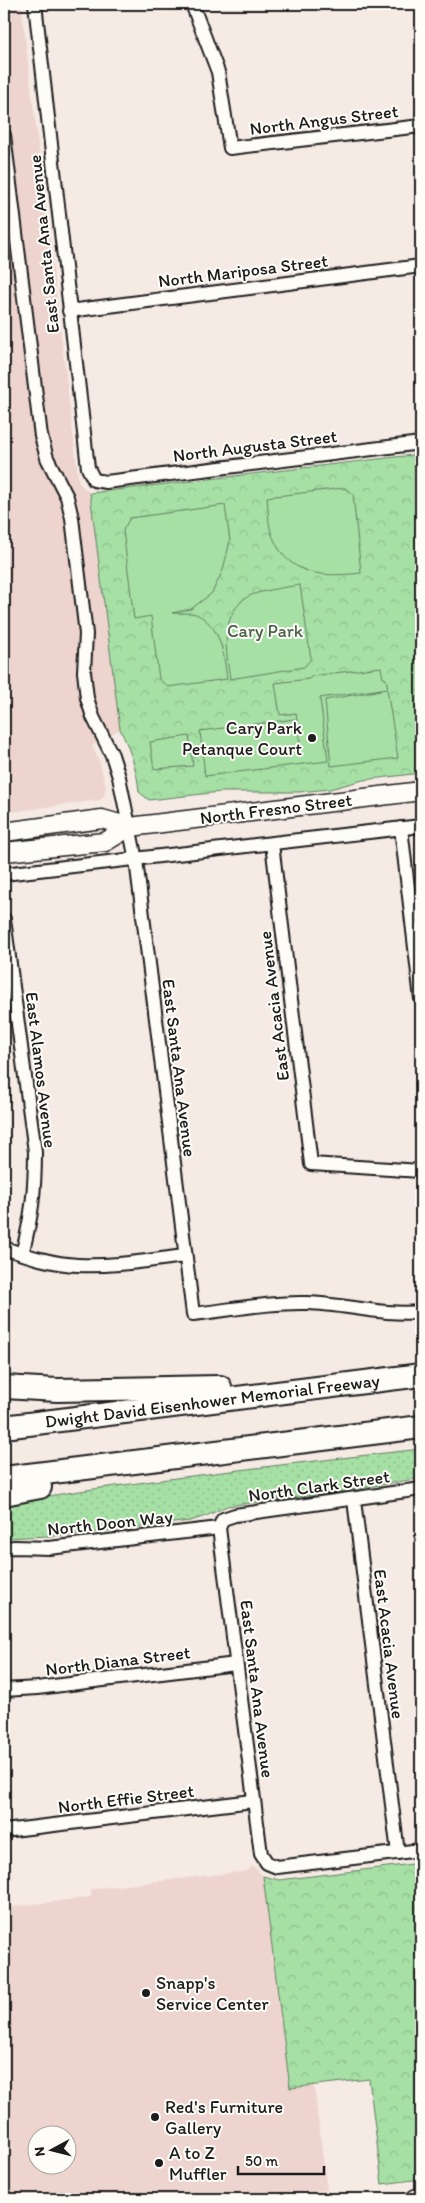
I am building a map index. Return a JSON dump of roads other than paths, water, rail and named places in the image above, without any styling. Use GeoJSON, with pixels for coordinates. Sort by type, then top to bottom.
{"type":"FeatureCollection","features":[{"type":"Feature","properties":{"kind":"highway","name":"Dwight David Eisenhower Memorial Freeway"},"geometry":{"type":"LineString","coordinates":[[4,1427],[421,1375]]}},
{"type":"Feature","properties":{"kind":"highway"},"geometry":{"type":"LineString","coordinates":[[4,1387],[57,1390],[338,1385]]}},
{"type":"Feature","properties":{"kind":"highway"},"geometry":{"type":"LineString","coordinates":[[4,1478],[421,1427]]}},
{"type":"Feature","properties":{"kind":"highway"},"geometry":{"type":"LineString","coordinates":[[4,1494],[119,1476],[298,1441]]}},
{"type":"Feature","properties":{"kind":"main road","name":"North Fresno Street"},"geometry":{"type":"LineString","coordinates":[[4,832],[102,819],[130,827],[421,792]]}},
{"type":"Feature","properties":{"kind":"main road","name":"North Fresno Street"},"geometry":{"type":"LineString","coordinates":[[4,852],[105,842],[130,827]]}},
{"type":"Feature","properties":{"kind":"main road"},"geometry":{"type":"LineString","coordinates":[[416,2199],[421,2199]]}},
{"type":"Feature","properties":{"kind":"street","name":"East Santa Ana Avenue"},"geometry":{"type":"LineString","coordinates":[[35,4],[88,468],[94,480]]}},
{"type":"Feature","properties":{"kind":"street","name":"North Angus Street"},"geometry":{"type":"LineString","coordinates":[[197,5],[218,72],[230,148],[421,126]]}},
{"type":"Feature","properties":{"kind":"street","name":"East Santa Ana Avenue"},"geometry":{"type":"LineString","coordinates":[[4,135],[42,442],[51,468],[67,497],[72,518],[86,634],[84,672],[87,698],[93,716],[112,755],[119,777],[136,860],[193,1314],[281,1304],[307,1303],[333,1305],[378,1313],[421,1312]]}},
{"type":"Feature","properties":{"kind":"street","name":"North Mariposa Street"},"geometry":{"type":"LineString","coordinates":[[69,311],[421,266]]}},
{"type":"Feature","properties":{"kind":"street","name":"North Augusta Street"},"geometry":{"type":"LineString","coordinates":[[94,480],[106,482],[421,443]]}},
{"type":"Feature","properties":{"kind":"street"},"geometry":{"type":"LineString","coordinates":[[4,874],[421,826]]}},
{"type":"Feature","properties":{"kind":"street"},"geometry":{"type":"LineString","coordinates":[[401,828],[421,999]]}},
{"type":"Feature","properties":{"kind":"street","name":"East Acacia Avenue"},"geometry":{"type":"LineString","coordinates":[[272,844],[311,1164],[421,1170]]}},
{"type":"Feature","properties":{"kind":"street","name":"East Alamos Avenue"},"geometry":{"type":"LineString","coordinates":[[4,920],[35,1152],[32,1215],[22,1254]]}},
{"type":"Feature","properties":{"kind":"street"},"geometry":{"type":"LineString","coordinates":[[4,1248],[48,1261],[77,1265],[102,1265],[185,1256]]}},
{"type":"Feature","properties":{"kind":"street","name":"North Clark Street"},"geometry":{"type":"LineString","coordinates":[[221,1524],[235,1515],[354,1500],[421,1489]]}},
{"type":"Feature","properties":{"kind":"street","name":"East Acacia Avenue"},"geometry":{"type":"LineString","coordinates":[[354,1500],[398,1853]]}},
{"type":"Feature","properties":{"kind":"street","name":"East Santa Ana Avenue"},"geometry":{"type":"LineString","coordinates":[[221,1524],[236,1664],[261,1854],[267,1862],[277,1867],[398,1853]]}},
{"type":"Feature","properties":{"kind":"street","name":"North Doon Way"},"geometry":{"type":"LineString","coordinates":[[4,1548],[49,1548],[221,1524]]}},
{"type":"Feature","properties":{"kind":"street","name":"North Diana Street"},"geometry":{"type":"LineString","coordinates":[[4,1690],[37,1688],[236,1664]]}},
{"type":"Feature","properties":{"kind":"street","name":"North Effie Street"},"geometry":{"type":"LineString","coordinates":[[4,1831],[253,1801]]}},
{"type":"Feature","properties":{"kind":"street"},"geometry":{"type":"LineString","coordinates":[[398,1853],[421,1850]]}},
{"type":"Feature","properties":{"kind":"place","name":"Cary Park Petanque Court"},"geometry":{"type":"Point","coordinates":[312,738]}},
{"type":"Feature","properties":{"kind":"place","name":"Snapp's Service Center"},"geometry":{"type":"Point","coordinates":[146,1993]}},
{"type":"Feature","properties":{"kind":"place","name":"Red's Furniture Gallery"},"geometry":{"type":"Point","coordinates":[155,2117]}},
{"type":"Feature","properties":{"kind":"place","name":"A to Z Muffler"},"geometry":{"type":"Point","coordinates":[159,2163]}},
{"type":"Feature","properties":{"kind":"park label","name":"Cary Park"},"geometry":{"type":"Point","coordinates":[265,631]}}]}
